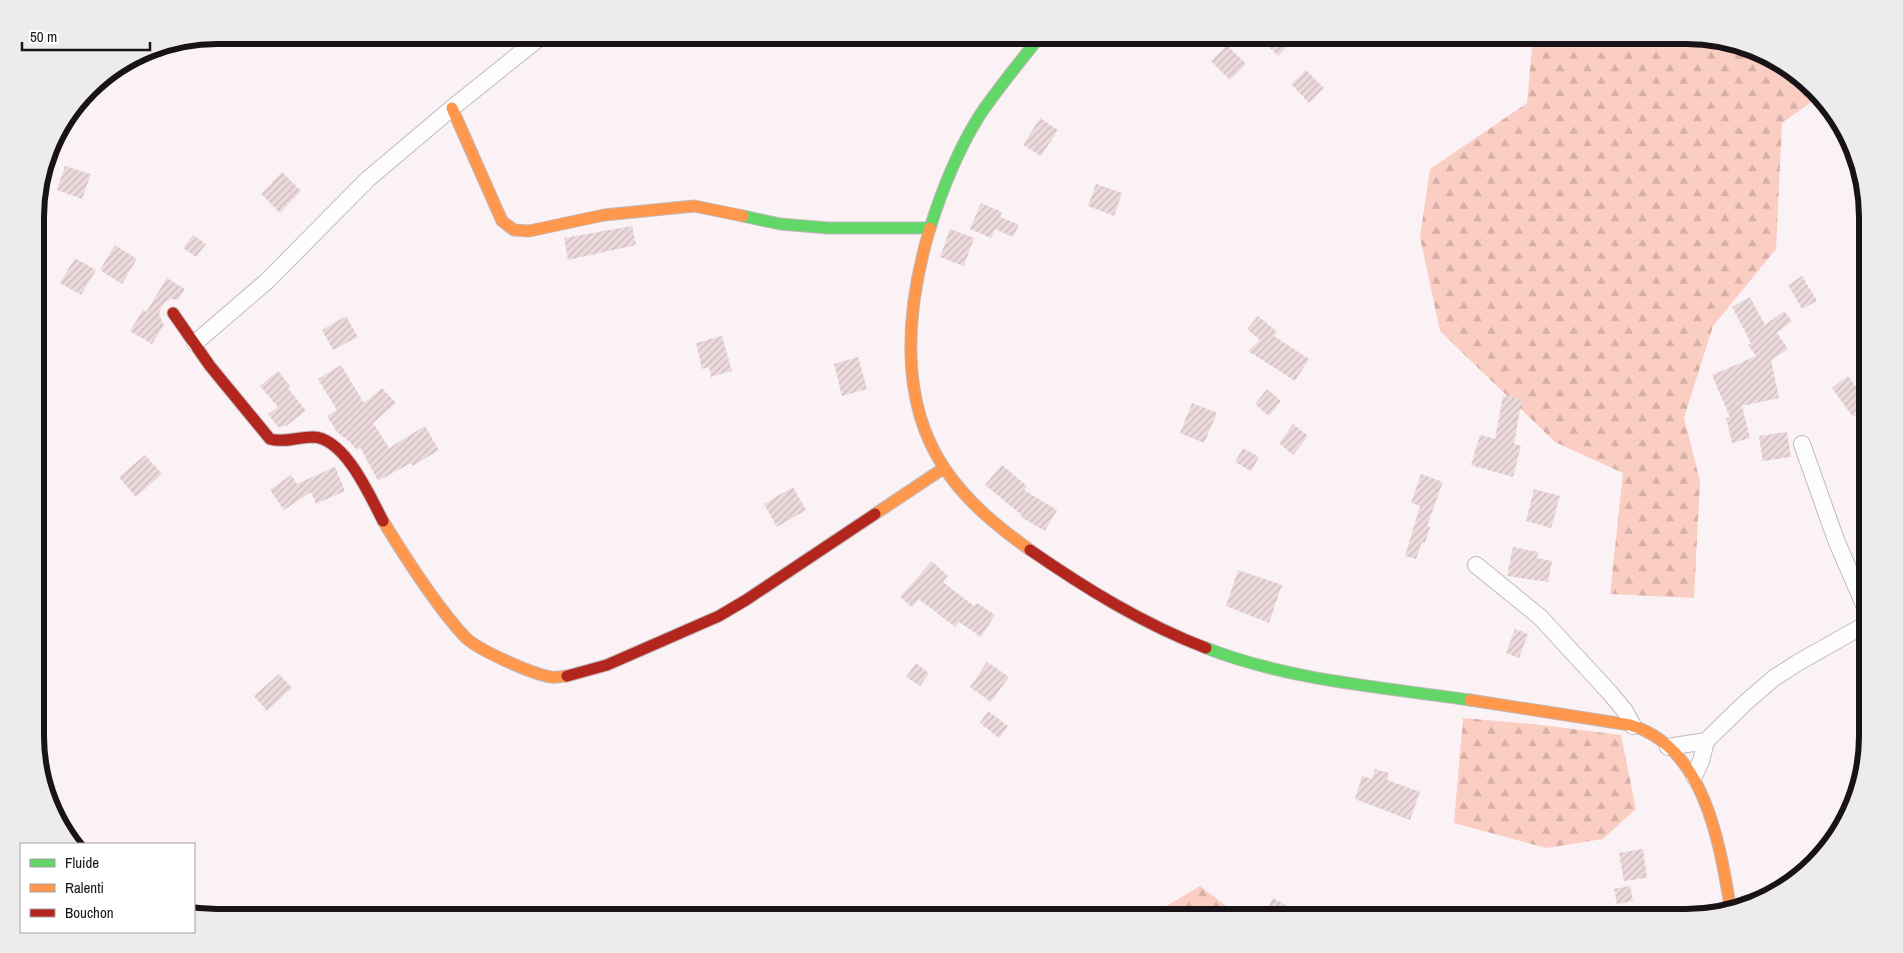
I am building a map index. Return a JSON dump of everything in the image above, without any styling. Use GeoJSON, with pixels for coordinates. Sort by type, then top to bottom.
{"type":"FeatureCollection","features":[{"type":"Feature","properties":{"kind":"street"},"geometry":{"type":"LineString","coordinates":[[195,343],[267,281],[368,179],[532,44]]}},
{"type":"Feature","properties":{"kind":"street"},"geometry":{"type":"LineString","coordinates":[[1034,44],[975,124],[960,152],[929,228],[923,250],[914,297],[909,346],[912,384],[923,426],[944,468],[979,510],[1005,533],[1092,592],[1158,627],[1237,660],[1268,669],[1322,679],[1556,712],[1633,726],[1647,732],[1668,747],[1694,776],[1712,822],[1724,869],[1730,903]]}},
{"type":"Feature","properties":{"kind":"street"},"geometry":{"type":"LineString","coordinates":[[452,108],[502,221],[514,230],[529,231],[604,215],[694,206],[780,224],[828,228],[929,228]]}},
{"type":"Feature","properties":{"kind":"street"},"geometry":{"type":"LineString","coordinates":[[173,313],[240,404],[270,439],[318,438],[323,439],[342,453],[359,474],[383,522],[435,599],[466,638],[515,665],[552,677],[567,676],[607,665],[719,616],[944,468]]}},
{"type":"Feature","properties":{"kind":"street"},"geometry":{"type":"LineString","coordinates":[[1802,444],[1836,540],[1859,593]]}},
{"type":"Feature","properties":{"kind":"street"},"geometry":{"type":"LineString","coordinates":[[1476,566],[1540,617],[1610,693],[1625,711],[1633,726]]}},
{"type":"Feature","properties":{"kind":"street"},"geometry":{"type":"LineString","coordinates":[[1694,776],[1706,741],[1745,703],[1774,678],[1859,628]]}},
{"type":"Feature","properties":{"kind":"street"},"geometry":{"type":"LineString","coordinates":[[1668,747],[1706,741]]}},
{"type":"Feature","properties":{"kind":"green space"},"geometry":{"type":"Polygon","coordinates":[[[1532,44],[1709,45],[1731,50],[1763,62],[1782,73],[1814,100],[1782,123],[1776,249],[1713,326],[1684,418],[1700,481],[1694,598],[1610,594],[1623,473],[1555,442],[1440,331],[1420,237],[1430,169],[1527,103],[1532,44]]]}},
{"type":"Feature","properties":{"kind":"green space"},"geometry":{"type":"Polygon","coordinates":[[[1463,718],[1533,724],[1621,735],[1636,809],[1603,839],[1546,848],[1454,823],[1463,718]]]}},
{"type":"Feature","properties":{"kind":"green space"},"geometry":{"type":"Polygon","coordinates":[[[1200,886],[1230,909],[1164,909],[1200,886]]]}},
{"type":"Feature","properties":{"kind":"building"},"geometry":{"type":"Polygon","coordinates":[[[1266,44],[1289,44],[1278,56],[1266,44]]]}},
{"type":"Feature","properties":{"kind":"building"},"geometry":{"type":"Polygon","coordinates":[[[1227,45],[1246,64],[1230,80],[1211,61],[1227,45]]]}},
{"type":"Feature","properties":{"kind":"building"},"geometry":{"type":"Polygon","coordinates":[[[1306,70],[1324,88],[1309,103],[1291,84],[1306,70]]]}},
{"type":"Feature","properties":{"kind":"building"},"geometry":{"type":"Polygon","coordinates":[[[1040,118],[1058,130],[1041,156],[1023,145],[1040,118]]]}},
{"type":"Feature","properties":{"kind":"building"},"geometry":{"type":"Polygon","coordinates":[[[65,166],[91,174],[82,199],[57,190],[65,166]]]}},
{"type":"Feature","properties":{"kind":"building"},"geometry":{"type":"Polygon","coordinates":[[[282,172],[301,191],[280,213],[261,194],[282,172]]]}},
{"type":"Feature","properties":{"kind":"building"},"geometry":{"type":"Polygon","coordinates":[[[1096,184],[1122,193],[1114,216],[1088,206],[1096,184]]]}},
{"type":"Feature","properties":{"kind":"building"},"geometry":{"type":"Polygon","coordinates":[[[981,203],[1002,212],[1000,217],[1019,225],[1013,237],[995,229],[991,238],[970,229],[981,203]]]}},
{"type":"Feature","properties":{"kind":"building"},"geometry":{"type":"Polygon","coordinates":[[[632,226],[636,245],[568,260],[564,238],[632,226]]]}},
{"type":"Feature","properties":{"kind":"building"},"geometry":{"type":"Polygon","coordinates":[[[950,229],[974,238],[964,266],[940,257],[950,229]]]}},
{"type":"Feature","properties":{"kind":"building"},"geometry":{"type":"Polygon","coordinates":[[[193,235],[206,244],[196,257],[183,248],[193,235]]]}},
{"type":"Feature","properties":{"kind":"building"},"geometry":{"type":"Polygon","coordinates":[[[115,245],[137,259],[122,284],[100,270],[115,245]]]}},
{"type":"Feature","properties":{"kind":"building"},"geometry":{"type":"Polygon","coordinates":[[[75,258],[96,270],[81,295],[60,283],[75,258]]]}},
{"type":"Feature","properties":{"kind":"building"},"geometry":{"type":"Polygon","coordinates":[[[1802,276],[1817,301],[1802,309],[1788,285],[1802,276]]]}},
{"type":"Feature","properties":{"kind":"building"},"geometry":{"type":"Polygon","coordinates":[[[167,278],[185,289],[178,300],[171,299],[161,307],[159,315],[164,325],[152,344],[130,331],[143,310],[146,312],[167,278]]]}},
{"type":"Feature","properties":{"kind":"building"},"geometry":{"type":"Polygon","coordinates":[[[1750,297],[1765,325],[1784,311],[1792,321],[1777,333],[1788,349],[1771,360],[1779,398],[1742,406],[1750,438],[1732,443],[1726,418],[1730,417],[1712,375],[1756,356],[1748,345],[1751,343],[1732,307],[1750,297]]]}},
{"type":"Feature","properties":{"kind":"building"},"geometry":{"type":"Polygon","coordinates":[[[346,316],[358,337],[333,350],[322,330],[346,316]]]}},
{"type":"Feature","properties":{"kind":"building"},"geometry":{"type":"Polygon","coordinates":[[[1258,316],[1277,332],[1274,336],[1309,359],[1295,381],[1248,351],[1260,340],[1247,329],[1258,316]]]}},
{"type":"Feature","properties":{"kind":"building"},"geometry":{"type":"Polygon","coordinates":[[[722,336],[732,371],[711,377],[709,367],[702,369],[696,343],[722,336]]]}},
{"type":"Feature","properties":{"kind":"building"},"geometry":{"type":"Polygon","coordinates":[[[858,357],[867,389],[842,396],[834,364],[858,357]]]}},
{"type":"Feature","properties":{"kind":"building"},"geometry":{"type":"Polygon","coordinates":[[[341,365],[364,403],[382,388],[396,403],[373,423],[389,448],[425,426],[439,450],[413,466],[411,463],[378,481],[360,447],[357,450],[337,432],[327,416],[337,410],[318,379],[341,365]]]}},
{"type":"Feature","properties":{"kind":"building"},"geometry":{"type":"Polygon","coordinates":[[[278,371],[290,386],[288,388],[306,411],[286,426],[278,427],[268,414],[278,407],[260,386],[278,371]]]}},
{"type":"Feature","properties":{"kind":"building"},"geometry":{"type":"Polygon","coordinates":[[[1848,376],[1859,391],[1859,413],[1853,417],[1832,388],[1848,376]]]}},
{"type":"Feature","properties":{"kind":"building"},"geometry":{"type":"Polygon","coordinates":[[[1267,389],[1281,401],[1269,416],[1255,404],[1267,389]]]}},
{"type":"Feature","properties":{"kind":"building"},"geometry":{"type":"Polygon","coordinates":[[[1503,396],[1522,399],[1514,444],[1521,446],[1513,477],[1471,465],[1480,435],[1495,439],[1503,396]]]}},
{"type":"Feature","properties":{"kind":"building"},"geometry":{"type":"Polygon","coordinates":[[[1192,403],[1217,413],[1204,443],[1180,433],[1192,403]]]}},
{"type":"Feature","properties":{"kind":"building"},"geometry":{"type":"Polygon","coordinates":[[[1293,424],[1308,436],[1293,455],[1279,443],[1293,424]]]}},
{"type":"Feature","properties":{"kind":"building"},"geometry":{"type":"Polygon","coordinates":[[[1787,432],[1791,457],[1763,461],[1759,436],[1787,432]]]}},
{"type":"Feature","properties":{"kind":"building"},"geometry":{"type":"Polygon","coordinates":[[[1243,448],[1259,457],[1251,471],[1235,462],[1243,448]]]}},
{"type":"Feature","properties":{"kind":"building"},"geometry":{"type":"Polygon","coordinates":[[[145,455],[162,474],[136,497],[119,477],[145,455]]]}},
{"type":"Feature","properties":{"kind":"building"},"geometry":{"type":"Polygon","coordinates":[[[1002,465],[1027,486],[1024,490],[1057,510],[1045,531],[1021,517],[1022,515],[985,485],[1002,465]]]}},
{"type":"Feature","properties":{"kind":"building"},"geometry":{"type":"Polygon","coordinates":[[[335,467],[345,491],[316,504],[311,492],[284,510],[270,490],[291,475],[297,484],[335,467]]]}},
{"type":"Feature","properties":{"kind":"building"},"geometry":{"type":"Polygon","coordinates":[[[1421,474],[1443,482],[1427,526],[1430,527],[1425,543],[1422,542],[1416,559],[1405,556],[1420,506],[1411,503],[1421,474]]]}},
{"type":"Feature","properties":{"kind":"building"},"geometry":{"type":"Polygon","coordinates":[[[793,487],[806,510],[777,527],[764,504],[793,487]]]}},
{"type":"Feature","properties":{"kind":"building"},"geometry":{"type":"Polygon","coordinates":[[[1534,489],[1560,496],[1551,528],[1526,521],[1534,489]]]}},
{"type":"Feature","properties":{"kind":"building"},"geometry":{"type":"Polygon","coordinates":[[[1513,547],[1538,552],[1537,558],[1552,561],[1548,582],[1507,576],[1513,547]]]}},
{"type":"Feature","properties":{"kind":"building"},"geometry":{"type":"Polygon","coordinates":[[[932,561],[948,576],[943,582],[974,606],[977,603],[995,615],[981,637],[959,622],[955,627],[919,599],[912,607],[900,597],[932,561]]]}},
{"type":"Feature","properties":{"kind":"building"},"geometry":{"type":"Polygon","coordinates":[[[1238,570],[1282,585],[1269,623],[1226,606],[1238,570]]]}},
{"type":"Feature","properties":{"kind":"building"},"geometry":{"type":"Polygon","coordinates":[[[1515,629],[1528,634],[1519,658],[1506,653],[1515,629]]]}},
{"type":"Feature","properties":{"kind":"building"},"geometry":{"type":"Polygon","coordinates":[[[987,662],[1009,677],[991,702],[970,687],[987,662]]]}},
{"type":"Feature","properties":{"kind":"building"},"geometry":{"type":"Polygon","coordinates":[[[916,663],[929,673],[920,686],[906,677],[916,663]]]}},
{"type":"Feature","properties":{"kind":"building"},"geometry":{"type":"Polygon","coordinates":[[[279,674],[292,688],[267,711],[254,696],[279,674]]]}},
{"type":"Feature","properties":{"kind":"building"},"geometry":{"type":"Polygon","coordinates":[[[988,711],[1008,726],[999,738],[980,723],[988,711]]]}},
{"type":"Feature","properties":{"kind":"building"},"geometry":{"type":"Polygon","coordinates":[[[1375,769],[1389,773],[1387,780],[1420,792],[1410,820],[1355,799],[1362,776],[1372,779],[1375,769]]]}},
{"type":"Feature","properties":{"kind":"building"},"geometry":{"type":"Polygon","coordinates":[[[1643,849],[1647,878],[1624,881],[1619,853],[1643,849]]]}},
{"type":"Feature","properties":{"kind":"building"},"geometry":{"type":"Polygon","coordinates":[[[1630,886],[1633,901],[1617,904],[1614,889],[1630,886]]]}},
{"type":"Feature","properties":{"kind":"building"},"geometry":{"type":"Polygon","coordinates":[[[1273,898],[1289,907],[1288,909],[1268,909],[1273,898]]]}},
{"type":"Feature","properties":{"kind":"traffic: fast"},"geometry":{"type":"LineString","coordinates":[[930,228],[951,172],[970,131],[993,97],[1034,44]]}},
{"type":"Feature","properties":{"kind":"traffic: fast"},"geometry":{"type":"LineString","coordinates":[[743,216],[780,224],[828,228],[929,228]]}},
{"type":"Feature","properties":{"kind":"traffic: fast"},"geometry":{"type":"LineString","coordinates":[[1206,648],[1238,659],[1303,676],[1470,700]]}},
{"type":"Feature","properties":{"kind":"traffic: slow"},"geometry":{"type":"LineString","coordinates":[[452,108],[502,221],[514,230],[529,231],[604,215],[694,206],[743,216]]}},
{"type":"Feature","properties":{"kind":"traffic: slow"},"geometry":{"type":"LineString","coordinates":[[930,228],[916,288],[912,320],[913,382],[919,413],[930,442],[954,481],[984,513],[1030,550]]}},
{"type":"Feature","properties":{"kind":"traffic: slow"},"geometry":{"type":"LineString","coordinates":[[875,514],[944,468]]}},
{"type":"Feature","properties":{"kind":"traffic: slow"},"geometry":{"type":"LineString","coordinates":[[383,521],[432,596],[465,637],[493,655],[531,671],[551,677],[567,676]]}},
{"type":"Feature","properties":{"kind":"traffic: slow"},"geometry":{"type":"LineString","coordinates":[[1470,700],[1630,725],[1656,737],[1676,754],[1692,776],[1705,802],[1714,829],[1730,903]]}},
{"type":"Feature","properties":{"kind":"traffic: jam"},"geometry":{"type":"LineString","coordinates":[[173,313],[210,366],[270,439],[281,440],[313,437],[325,440],[336,447],[346,457],[364,484],[383,521]]}},
{"type":"Feature","properties":{"kind":"traffic: jam"},"geometry":{"type":"LineString","coordinates":[[567,676],[607,665],[719,616],[875,514]]}},
{"type":"Feature","properties":{"kind":"traffic: jam"},"geometry":{"type":"LineString","coordinates":[[1030,550],[1115,604],[1160,628],[1206,648]]}}]}
